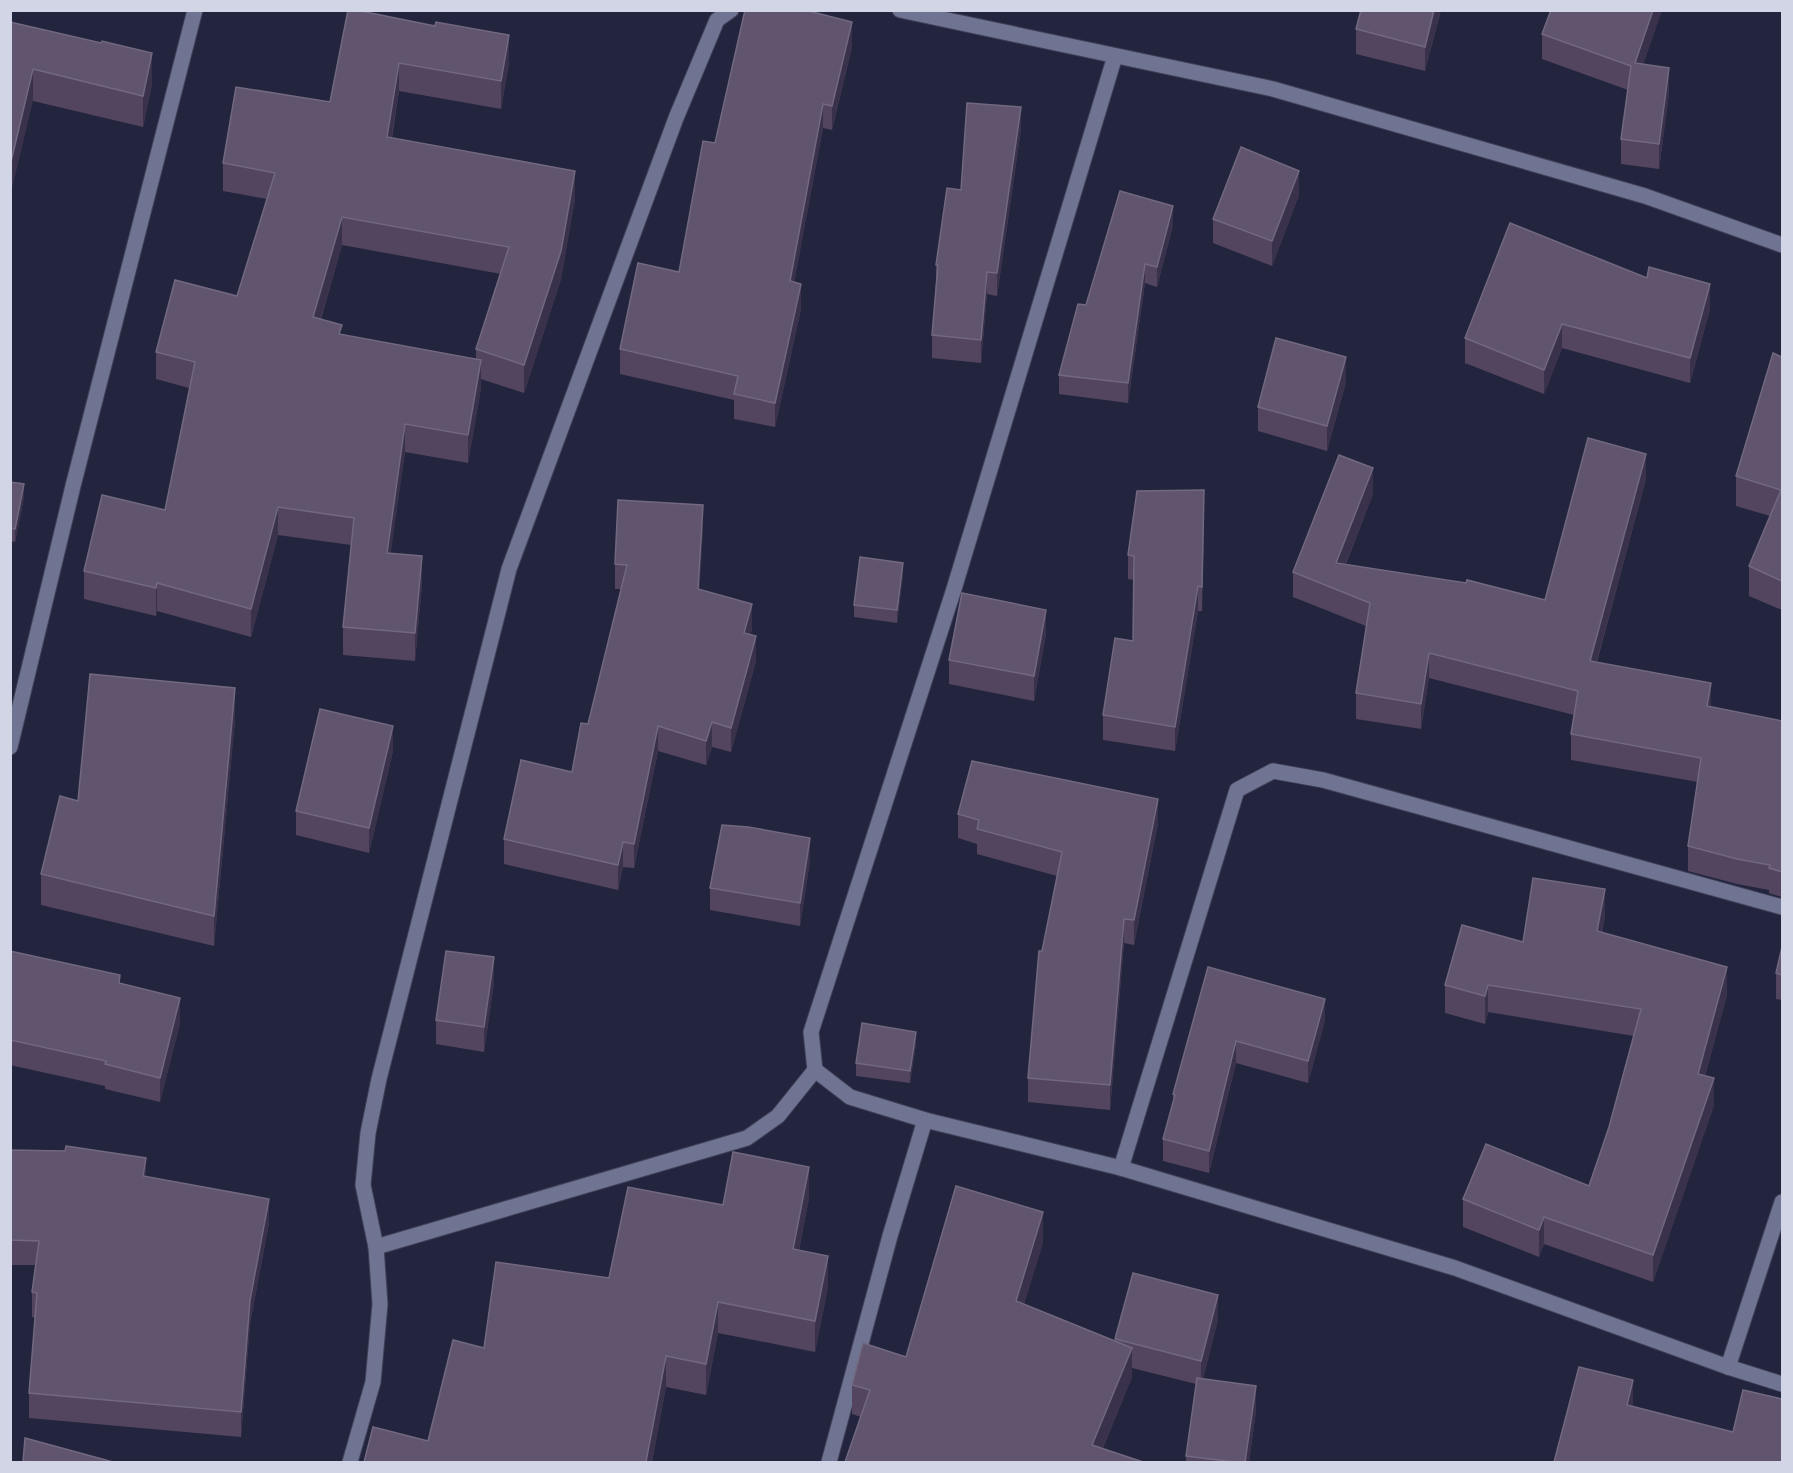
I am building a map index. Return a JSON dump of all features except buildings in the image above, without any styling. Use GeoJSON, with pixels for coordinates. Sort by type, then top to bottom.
{"type":"FeatureCollection","features":[{"type":"Feature","properties":{"kind":"street"},"geometry":{"type":"LineString","coordinates":[[10,747],[73,486],[195,10]]}},
{"type":"Feature","properties":{"kind":"street"},"geometry":{"type":"LineString","coordinates":[[351,1462],[373,1382],[380,1304],[375,1247],[363,1185],[368,1133],[379,1079],[509,569],[676,118],[717,20],[731,10]]}},
{"type":"Feature","properties":{"kind":"street"},"geometry":{"type":"LineString","coordinates":[[900,10],[1273,89],[1645,196],[1782,245]]}},
{"type":"Feature","properties":{"kind":"street"},"geometry":{"type":"LineString","coordinates":[[1115,56],[954,589],[811,1032],[816,1070],[850,1097],[926,1120],[1121,1168],[1455,1268],[1728,1367],[1782,1384]]}},
{"type":"Feature","properties":{"kind":"street"},"geometry":{"type":"LineString","coordinates":[[1121,1168],[1237,790],[1273,771],[1323,780],[1782,907]]}},
{"type":"Feature","properties":{"kind":"street"},"geometry":{"type":"LineString","coordinates":[[375,1247],[747,1138],[778,1116],[816,1070]]}},
{"type":"Feature","properties":{"kind":"street"},"geometry":{"type":"LineString","coordinates":[[829,1462],[890,1236],[926,1120]]}},
{"type":"Feature","properties":{"kind":"street"},"geometry":{"type":"LineString","coordinates":[[1728,1367],[1782,1202]]}}]}
